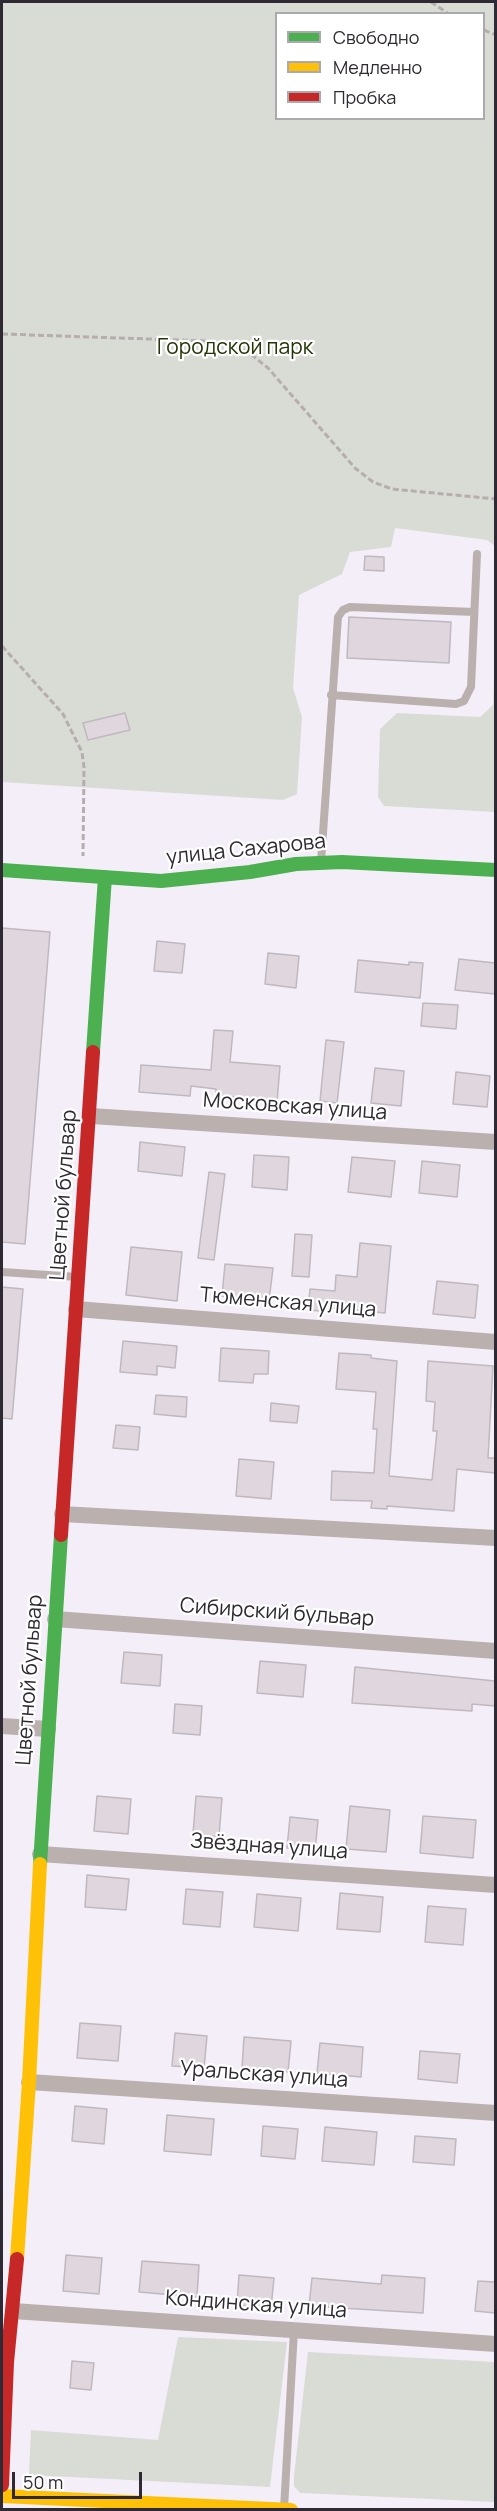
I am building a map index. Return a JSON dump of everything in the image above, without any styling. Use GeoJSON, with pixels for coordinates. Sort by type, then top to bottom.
{"type":"FeatureCollection","features":[{"type":"Feature","properties":{"kind":"street","name":"улица Сахарова"},"geometry":{"type":"LineString","coordinates":[[2,870],[161,881],[192,879],[296,864],[321,863],[408,864],[495,870]]}},
{"type":"Feature","properties":{"kind":"street","name":"Цветной бульвар"},"geometry":{"type":"LineString","coordinates":[[2,2485],[7,2362],[13,2311],[55,1619],[91,1116],[105,877]]}},
{"type":"Feature","properties":{"kind":"street","name":"Московская улица"},"geometry":{"type":"LineString","coordinates":[[91,1116],[495,1142]]}},
{"type":"Feature","properties":{"kind":"street","name":"Тюменская улица"},"geometry":{"type":"LineString","coordinates":[[76,1309],[495,1342]]}},
{"type":"Feature","properties":{"kind":"street"},"geometry":{"type":"LineString","coordinates":[[62,1514],[495,1538]]}},
{"type":"Feature","properties":{"kind":"street","name":"Сибирский бульвар"},"geometry":{"type":"LineString","coordinates":[[55,1619],[495,1651]]}},
{"type":"Feature","properties":{"kind":"street"},"geometry":{"type":"LineString","coordinates":[[2,1726],[48,1729]]}},
{"type":"Feature","properties":{"kind":"street","name":"Звёздная улица"},"geometry":{"type":"LineString","coordinates":[[40,1854],[495,1885]]}},
{"type":"Feature","properties":{"kind":"street","name":"Уральская улица"},"geometry":{"type":"LineString","coordinates":[[28,2082],[495,2114]]}},
{"type":"Feature","properties":{"kind":"street","name":"Кондинская улица"},"geometry":{"type":"LineString","coordinates":[[13,2311],[495,2344]]}},
{"type":"Feature","properties":{"kind":"street"},"geometry":{"type":"LineString","coordinates":[[2,2496],[291,2510]]}},
{"type":"Feature","properties":{"kind":"lane"},"geometry":{"type":"LineString","coordinates":[[331,695],[456,704],[464,701],[471,687],[477,554]]}},
{"type":"Feature","properties":{"kind":"lane"},"geometry":{"type":"LineString","coordinates":[[321,863],[335,625],[343,610],[350,607],[474,612]]}},
{"type":"Feature","properties":{"kind":"lane"},"geometry":{"type":"LineString","coordinates":[[2,1272],[79,1277]]}},
{"type":"Feature","properties":{"kind":"lane"},"geometry":{"type":"LineString","coordinates":[[284,2509],[294,2330]]}},
{"type":"Feature","properties":{"kind":"path"},"geometry":{"type":"LineString","coordinates":[[431,2],[446,12]]}},
{"type":"Feature","properties":{"kind":"path"},"geometry":{"type":"LineString","coordinates":[[2,334],[207,341],[236,346],[248,352],[268,368],[355,468],[373,482],[392,489],[495,499]]}},
{"type":"Feature","properties":{"kind":"path"},"geometry":{"type":"LineString","coordinates":[[2,646],[63,714],[82,752],[84,767],[83,876]]}},
{"type":"Feature","properties":{"kind":"green space","name":"Городской парк"},"geometry":{"type":"Polygon","coordinates":[[[2,2],[495,2],[495,546],[487,540],[395,528],[391,547],[350,552],[342,574],[299,595],[293,688],[302,717],[297,794],[283,800],[2,782],[2,2]]]}},
{"type":"Feature","properties":{"kind":"green space"},"geometry":{"type":"Polygon","coordinates":[[[495,650],[495,812],[384,806],[378,797],[380,729],[397,713],[480,717],[493,705],[495,650]]]}},
{"type":"Feature","properties":{"kind":"green space"},"geometry":{"type":"Polygon","coordinates":[[[178,2337],[287,2342],[270,2487],[29,2475],[31,2430],[158,2440],[178,2337]]]}},
{"type":"Feature","properties":{"kind":"green space"},"geometry":{"type":"Polygon","coordinates":[[[308,2352],[495,2362],[495,2502],[300,2493],[294,2486],[294,2476],[308,2352]]]}},
{"type":"Feature","properties":{"kind":"building"},"geometry":{"type":"Polygon","coordinates":[[[365,556],[384,557],[384,571],[364,570],[365,556]]]}},
{"type":"Feature","properties":{"kind":"building"},"geometry":{"type":"Polygon","coordinates":[[[349,617],[451,622],[449,663],[347,658],[349,617]]]}},
{"type":"Feature","properties":{"kind":"building"},"geometry":{"type":"Polygon","coordinates":[[[125,713],[130,730],[88,740],[83,723],[125,713]]]}},
{"type":"Feature","properties":{"kind":"building"},"geometry":{"type":"Polygon","coordinates":[[[2,928],[50,932],[25,1244],[2,1242],[2,928]]]}},
{"type":"Feature","properties":{"kind":"building"},"geometry":{"type":"Polygon","coordinates":[[[157,941],[185,944],[182,973],[154,971],[157,941]]]}},
{"type":"Feature","properties":{"kind":"building"},"geometry":{"type":"Polygon","coordinates":[[[268,953],[299,956],[296,988],[265,984],[268,953]]]}},
{"type":"Feature","properties":{"kind":"building"},"geometry":{"type":"Polygon","coordinates":[[[459,959],[495,963],[495,994],[455,990],[459,959]]]}},
{"type":"Feature","properties":{"kind":"building"},"geometry":{"type":"Polygon","coordinates":[[[358,960],[409,965],[409,962],[423,963],[420,998],[355,992],[358,960]]]}},
{"type":"Feature","properties":{"kind":"building"},"geometry":{"type":"Polygon","coordinates":[[[423,1003],[458,1005],[456,1029],[421,1026],[423,1003]]]}},
{"type":"Feature","properties":{"kind":"building"},"geometry":{"type":"Polygon","coordinates":[[[214,1030],[233,1031],[230,1062],[280,1066],[277,1102],[216,1095],[216,1089],[191,1086],[190,1096],[139,1092],[141,1065],[211,1070],[214,1030]]]}},
{"type":"Feature","properties":{"kind":"building"},"geometry":{"type":"Polygon","coordinates":[[[326,1040],[344,1042],[337,1103],[320,1101],[326,1040]]]}},
{"type":"Feature","properties":{"kind":"building"},"geometry":{"type":"Polygon","coordinates":[[[375,1068],[404,1071],[401,1106],[371,1103],[375,1068]]]}},
{"type":"Feature","properties":{"kind":"building"},"geometry":{"type":"Polygon","coordinates":[[[456,1072],[490,1076],[487,1107],[453,1104],[456,1072]]]}},
{"type":"Feature","properties":{"kind":"building"},"geometry":{"type":"Polygon","coordinates":[[[140,1142],[185,1147],[182,1176],[138,1171],[140,1142]]]}},
{"type":"Feature","properties":{"kind":"building"},"geometry":{"type":"Polygon","coordinates":[[[254,1155],[289,1157],[287,1190],[252,1187],[254,1155]]]}},
{"type":"Feature","properties":{"kind":"building"},"geometry":{"type":"Polygon","coordinates":[[[352,1157],[395,1161],[391,1197],[348,1192],[352,1157]]]}},
{"type":"Feature","properties":{"kind":"building"},"geometry":{"type":"Polygon","coordinates":[[[422,1161],[460,1165],[457,1197],[419,1193],[422,1161]]]}},
{"type":"Feature","properties":{"kind":"building"},"geometry":{"type":"Polygon","coordinates":[[[209,1172],[225,1174],[214,1260],[198,1258],[209,1172]]]}},
{"type":"Feature","properties":{"kind":"building"},"geometry":{"type":"Polygon","coordinates":[[[295,1234],[312,1235],[309,1277],[292,1276],[295,1234]]]}},
{"type":"Feature","properties":{"kind":"building"},"geometry":{"type":"Polygon","coordinates":[[[360,1243],[391,1246],[385,1313],[322,1307],[321,1311],[308,1310],[310,1289],[335,1291],[336,1275],[357,1277],[360,1243]]]}},
{"type":"Feature","properties":{"kind":"building"},"geometry":{"type":"Polygon","coordinates":[[[131,1247],[182,1252],[177,1301],[126,1295],[131,1247]]]}},
{"type":"Feature","properties":{"kind":"building"},"geometry":{"type":"Polygon","coordinates":[[[225,1264],[273,1268],[269,1301],[222,1296],[225,1264]]]}},
{"type":"Feature","properties":{"kind":"building"},"geometry":{"type":"Polygon","coordinates":[[[437,1281],[478,1285],[475,1318],[433,1314],[437,1281]]]}},
{"type":"Feature","properties":{"kind":"building"},"geometry":{"type":"Polygon","coordinates":[[[2,1287],[23,1289],[12,1419],[2,1418],[2,1287]]]}},
{"type":"Feature","properties":{"kind":"building"},"geometry":{"type":"Polygon","coordinates":[[[123,1341],[177,1346],[175,1368],[157,1366],[157,1375],[120,1372],[123,1341]]]}},
{"type":"Feature","properties":{"kind":"building"},"geometry":{"type":"Polygon","coordinates":[[[221,1348],[269,1351],[268,1374],[254,1374],[253,1383],[219,1381],[221,1348]]]}},
{"type":"Feature","properties":{"kind":"building"},"geometry":{"type":"Polygon","coordinates":[[[339,1353],[371,1355],[371,1358],[397,1361],[389,1476],[432,1480],[437,1431],[433,1431],[435,1402],[426,1401],[428,1361],[493,1366],[488,1458],[495,1458],[495,1473],[457,1469],[454,1511],[387,1506],[387,1509],[371,1508],[372,1501],[331,1500],[332,1471],[374,1473],[377,1429],[373,1429],[376,1392],[336,1389],[339,1353]]]}},
{"type":"Feature","properties":{"kind":"building"},"geometry":{"type":"Polygon","coordinates":[[[156,1395],[187,1397],[186,1417],[154,1414],[156,1395]]]}},
{"type":"Feature","properties":{"kind":"building"},"geometry":{"type":"Polygon","coordinates":[[[271,1403],[299,1406],[297,1423],[270,1421],[271,1403]]]}},
{"type":"Feature","properties":{"kind":"building"},"geometry":{"type":"Polygon","coordinates":[[[116,1425],[140,1427],[138,1450],[113,1448],[116,1425]]]}},
{"type":"Feature","properties":{"kind":"building"},"geometry":{"type":"Polygon","coordinates":[[[239,1459],[274,1462],[271,1499],[236,1496],[239,1459]]]}},
{"type":"Feature","properties":{"kind":"building"},"geometry":{"type":"Polygon","coordinates":[[[124,1652],[162,1655],[160,1686],[121,1683],[124,1652]]]}},
{"type":"Feature","properties":{"kind":"building"},"geometry":{"type":"Polygon","coordinates":[[[260,1661],[306,1665],[303,1697],[257,1693],[260,1661]]]}},
{"type":"Feature","properties":{"kind":"building"},"geometry":{"type":"Polygon","coordinates":[[[355,1667],[495,1681],[495,1706],[472,1704],[472,1711],[352,1703],[355,1667]]]}},
{"type":"Feature","properties":{"kind":"building"},"geometry":{"type":"Polygon","coordinates":[[[175,1704],[202,1706],[200,1735],[173,1733],[175,1704]]]}},
{"type":"Feature","properties":{"kind":"building"},"geometry":{"type":"Polygon","coordinates":[[[97,1796],[131,1799],[128,1834],[94,1831],[97,1796]]]}},
{"type":"Feature","properties":{"kind":"building"},"geometry":{"type":"Polygon","coordinates":[[[196,1796],[222,1798],[219,1837],[193,1834],[196,1796]]]}},
{"type":"Feature","properties":{"kind":"building"},"geometry":{"type":"Polygon","coordinates":[[[350,1806],[390,1810],[386,1852],[346,1849],[350,1806]]]}},
{"type":"Feature","properties":{"kind":"building"},"geometry":{"type":"Polygon","coordinates":[[[423,1816],[476,1820],[473,1858],[420,1853],[423,1816]]]}},
{"type":"Feature","properties":{"kind":"building"},"geometry":{"type":"Polygon","coordinates":[[[290,1817],[318,1820],[315,1851],[287,1848],[290,1817]]]}},
{"type":"Feature","properties":{"kind":"building"},"geometry":{"type":"Polygon","coordinates":[[[87,1875],[129,1879],[126,1910],[85,1907],[87,1875]]]}},
{"type":"Feature","properties":{"kind":"building"},"geometry":{"type":"Polygon","coordinates":[[[186,1889],[223,1892],[220,1927],[183,1924],[186,1889]]]}},
{"type":"Feature","properties":{"kind":"building"},"geometry":{"type":"Polygon","coordinates":[[[340,1893],[383,1897],[380,1932],[337,1929],[340,1893]]]}},
{"type":"Feature","properties":{"kind":"building"},"geometry":{"type":"Polygon","coordinates":[[[257,1894],[301,1898],[298,1931],[254,1927],[257,1894]]]}},
{"type":"Feature","properties":{"kind":"building"},"geometry":{"type":"Polygon","coordinates":[[[428,1906],[466,1909],[463,1945],[425,1942],[428,1906]]]}},
{"type":"Feature","properties":{"kind":"building"},"geometry":{"type":"Polygon","coordinates":[[[80,2023],[121,2026],[118,2061],[77,2058],[80,2023]]]}},
{"type":"Feature","properties":{"kind":"building"},"geometry":{"type":"Polygon","coordinates":[[[175,2033],[207,2036],[204,2068],[172,2066],[175,2033]]]}},
{"type":"Feature","properties":{"kind":"building"},"geometry":{"type":"Polygon","coordinates":[[[244,2037],[291,2041],[288,2072],[242,2068],[244,2037]]]}},
{"type":"Feature","properties":{"kind":"building"},"geometry":{"type":"Polygon","coordinates":[[[320,2043],[363,2047],[361,2077],[317,2073],[320,2043]]]}},
{"type":"Feature","properties":{"kind":"building"},"geometry":{"type":"Polygon","coordinates":[[[420,2051],[460,2054],[457,2083],[418,2079],[420,2051]]]}},
{"type":"Feature","properties":{"kind":"building"},"geometry":{"type":"Polygon","coordinates":[[[75,2106],[107,2109],[104,2144],[72,2141],[75,2106]]]}},
{"type":"Feature","properties":{"kind":"building"},"geometry":{"type":"Polygon","coordinates":[[[167,2115],[214,2119],[211,2155],[164,2151],[167,2115]]]}},
{"type":"Feature","properties":{"kind":"building"},"geometry":{"type":"Polygon","coordinates":[[[263,2126],[298,2129],[295,2159],[261,2156],[263,2126]]]}},
{"type":"Feature","properties":{"kind":"building"},"geometry":{"type":"Polygon","coordinates":[[[325,2127],[377,2132],[374,2165],[322,2161],[325,2127]]]}},
{"type":"Feature","properties":{"kind":"building"},"geometry":{"type":"Polygon","coordinates":[[[415,2136],[456,2139],[454,2165],[413,2162],[415,2136]]]}},
{"type":"Feature","properties":{"kind":"building"},"geometry":{"type":"Polygon","coordinates":[[[66,2255],[102,2258],[99,2294],[63,2291],[66,2255]]]}},
{"type":"Feature","properties":{"kind":"building"},"geometry":{"type":"Polygon","coordinates":[[[142,2261],[199,2265],[197,2297],[139,2292],[142,2261]]]}},
{"type":"Feature","properties":{"kind":"building"},"geometry":{"type":"Polygon","coordinates":[[[239,2275],[274,2278],[271,2308],[237,2305],[239,2275]]]}},
{"type":"Feature","properties":{"kind":"building"},"geometry":{"type":"Polygon","coordinates":[[[382,2275],[425,2278],[423,2313],[309,2306],[312,2278],[381,2284],[382,2275]]]}},
{"type":"Feature","properties":{"kind":"building"},"geometry":{"type":"Polygon","coordinates":[[[478,2281],[495,2282],[495,2313],[475,2311],[478,2281]]]}},
{"type":"Feature","properties":{"kind":"building"},"geometry":{"type":"Polygon","coordinates":[[[72,2361],[94,2363],[91,2390],[70,2388],[72,2361]]]}},
{"type":"Feature","properties":{"kind":"traffic: fast"},"geometry":{"type":"LineString","coordinates":[[2,870],[161,881],[250,872],[296,864],[342,862],[496,870]]}},
{"type":"Feature","properties":{"kind":"traffic: fast"},"geometry":{"type":"LineString","coordinates":[[93,1052],[105,877]]}},
{"type":"Feature","properties":{"kind":"traffic: fast"},"geometry":{"type":"LineString","coordinates":[[40,1864],[61,1535]]}},
{"type":"Feature","properties":{"kind":"traffic: slow"},"geometry":{"type":"LineString","coordinates":[[17,2259],[40,1864]]}},
{"type":"Feature","properties":{"kind":"traffic: slow"},"geometry":{"type":"LineString","coordinates":[[2,2496],[291,2510]]}},
{"type":"Feature","properties":{"kind":"traffic: jam"},"geometry":{"type":"LineString","coordinates":[[61,1535],[93,1052]]}},
{"type":"Feature","properties":{"kind":"traffic: jam"},"geometry":{"type":"LineString","coordinates":[[2,2485],[7,2362],[17,2259]]}}]}
